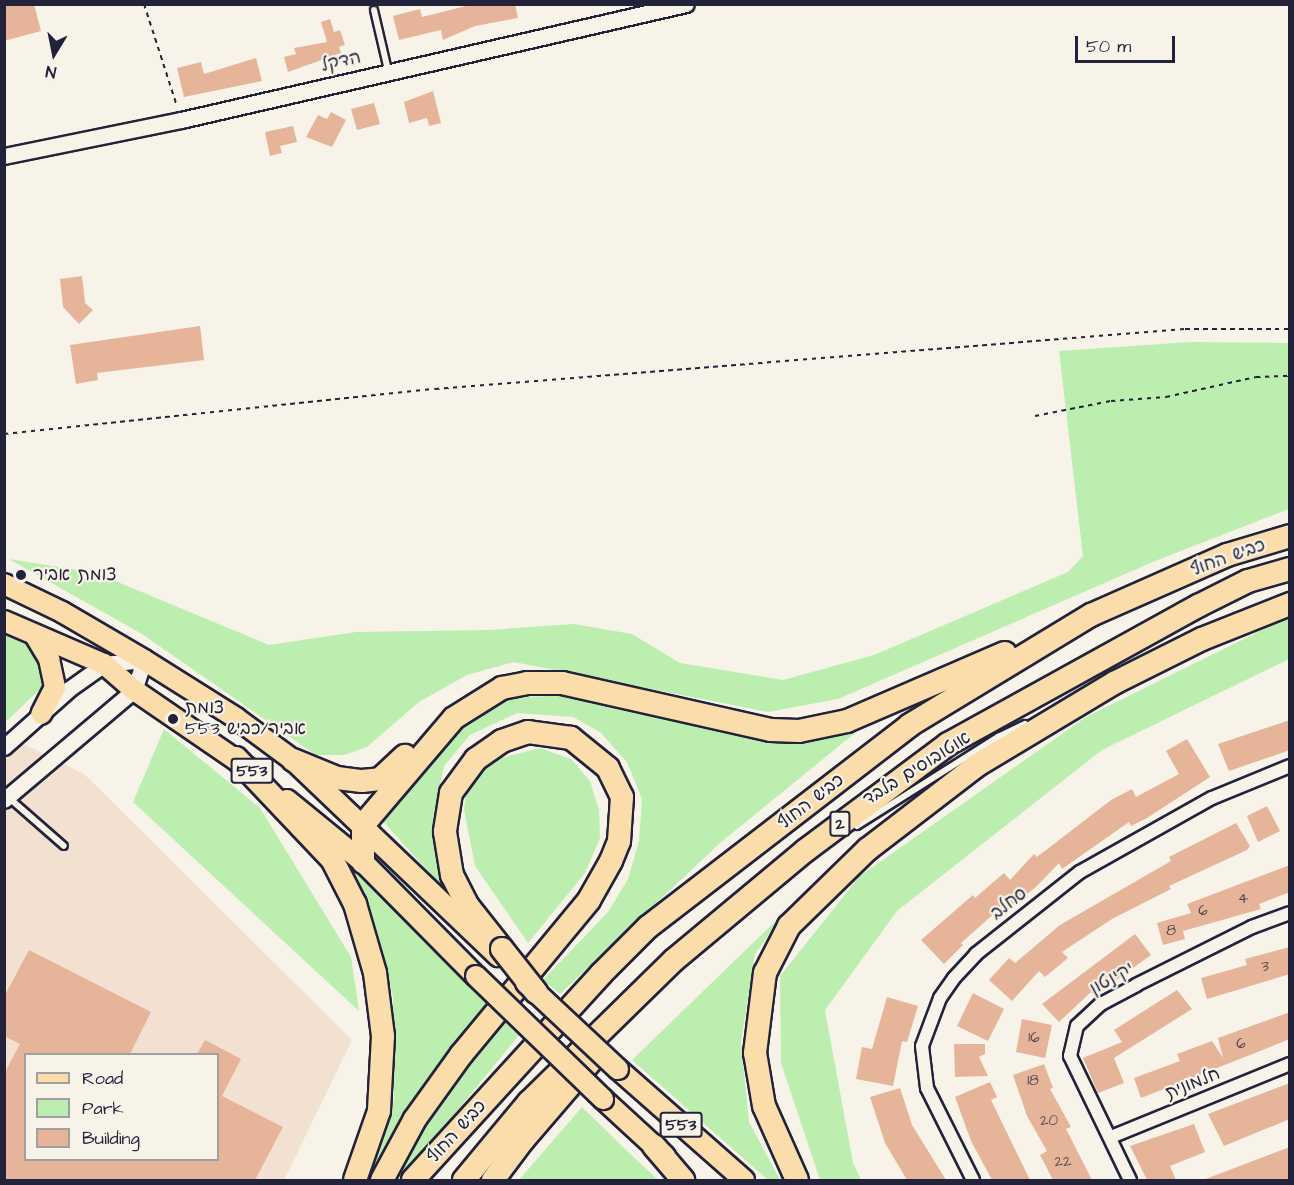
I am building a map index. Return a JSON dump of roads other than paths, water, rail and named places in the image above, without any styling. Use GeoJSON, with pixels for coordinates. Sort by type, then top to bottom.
{"type":"FeatureCollection","features":[{"type":"Feature","properties":{"kind":"highway","name":"כביש החוף"},"geometry":{"type":"LineString","coordinates":[[413,1180],[601,974],[648,927],[910,725],[1091,615],[1227,555],[1290,536]]}},
{"type":"Feature","properties":{"kind":"highway","name":"כביש החוף"},"geometry":{"type":"LineString","coordinates":[[464,1180],[529,1102],[674,960],[806,850],[948,744],[1198,606],[1248,581],[1290,570]]}},
{"type":"Feature","properties":{"kind":"highway"},"geometry":{"type":"LineString","coordinates":[[797,1180],[764,1106],[755,1053],[765,973],[783,935],[831,883],[976,766],[1114,683],[1202,639],[1290,604]]}},
{"type":"Feature","properties":{"kind":"highway"},"geometry":{"type":"LineString","coordinates":[[293,760],[337,778],[380,779],[434,724],[478,690],[509,678],[542,677],[771,730],[825,728],[915,693],[1091,615]]}},
{"type":"Feature","properties":{"kind":"highway"},"geometry":{"type":"LineString","coordinates":[[363,862],[363,825],[453,718],[502,688],[527,683],[599,690]]}},
{"type":"Feature","properties":{"kind":"highway"},"geometry":{"type":"LineString","coordinates":[[382,1180],[415,1119],[454,1064],[589,900],[611,861],[619,841],[622,797],[608,768],[571,738],[528,732],[502,741],[476,759],[451,792],[445,832],[452,875],[468,906],[501,954],[536,992]]}},
{"type":"Feature","properties":{"kind":"highway"},"geometry":{"type":"LineString","coordinates":[[236,758],[332,860],[355,904],[375,973],[383,1036],[379,1111],[355,1180]]}},
{"type":"Feature","properties":{"kind":"highway"},"geometry":{"type":"LineString","coordinates":[[493,1180],[674,960]]}},
{"type":"Feature","properties":{"kind":"highway"},"geometry":{"type":"LineString","coordinates":[[654,1146],[683,1180]]}},
{"type":"Feature","properties":{"kind":"main road","name":"553"},"geometry":{"type":"LineString","coordinates":[[4,584],[62,612],[144,660],[236,718],[293,760],[501,954]]}},
{"type":"Feature","properties":{"kind":"main road","name":"553"},"geometry":{"type":"LineString","coordinates":[[4,621],[21,633],[104,664],[134,690],[236,758],[363,862],[603,1099],[692,1180]]}},
{"type":"Feature","properties":{"kind":"main road"},"geometry":{"type":"LineString","coordinates":[[21,633],[49,660],[55,687],[41,714]]}},
{"type":"Feature","properties":{"kind":"main road","name":"553"},"geometry":{"type":"LineString","coordinates":[[536,992],[618,1069],[744,1180]]}},
{"type":"Feature","properties":{"kind":"street","name":"הדקל"},"geometry":{"type":"LineString","coordinates":[[4,156],[181,120],[686,4]]}},
{"type":"Feature","properties":{"kind":"street"},"geometry":{"type":"LineString","coordinates":[[4,747],[12,735],[104,664],[144,660],[134,690],[6,799]]}},
{"type":"Feature","properties":{"kind":"street","name":"סחלב"},"geometry":{"type":"LineString","coordinates":[[973,1180],[927,1088],[922,1046],[940,998],[954,978],[976,954],[1080,872],[1212,798],[1289,768]]}},
{"type":"Feature","properties":{"kind":"street","name":"יקינטון"},"geometry":{"type":"LineString","coordinates":[[1130,1180],[1111,1137],[1082,1086],[1070,1056],[1077,1026],[1101,1004],[1136,985],[1252,927],[1290,913]]}},
{"type":"Feature","properties":{"kind":"street","name":"חלמונית"},"geometry":{"type":"LineString","coordinates":[[1111,1137],[1290,1064]]}},
{"type":"Feature","properties":{"kind":"lane"},"geometry":{"type":"LineString","coordinates":[[374,10],[388,71]]}},
{"type":"Feature","properties":{"kind":"lane"},"geometry":{"type":"LineString","coordinates":[[1041,717],[1114,683]]}},
{"type":"Feature","properties":{"kind":"lane","name":"אוטובוסים בלבד"},"geometry":{"type":"LineString","coordinates":[[845,833],[998,736],[1030,722]]}},
{"type":"Feature","properties":{"kind":"lane"},"geometry":{"type":"LineString","coordinates":[[6,799],[64,846]]}},
{"type":"Feature","properties":{"kind":"lane"},"geometry":{"type":"LineString","coordinates":[[747,900],[826,847]]}},
{"type":"Feature","properties":{"kind":"place","name":"צומת אביר"},"geometry":{"type":"Point","coordinates":[21,575]}},
{"type":"Feature","properties":{"kind":"place","name":"צומת אביר/כביש 553"},"geometry":{"type":"Point","coordinates":[173,719]}}]}
